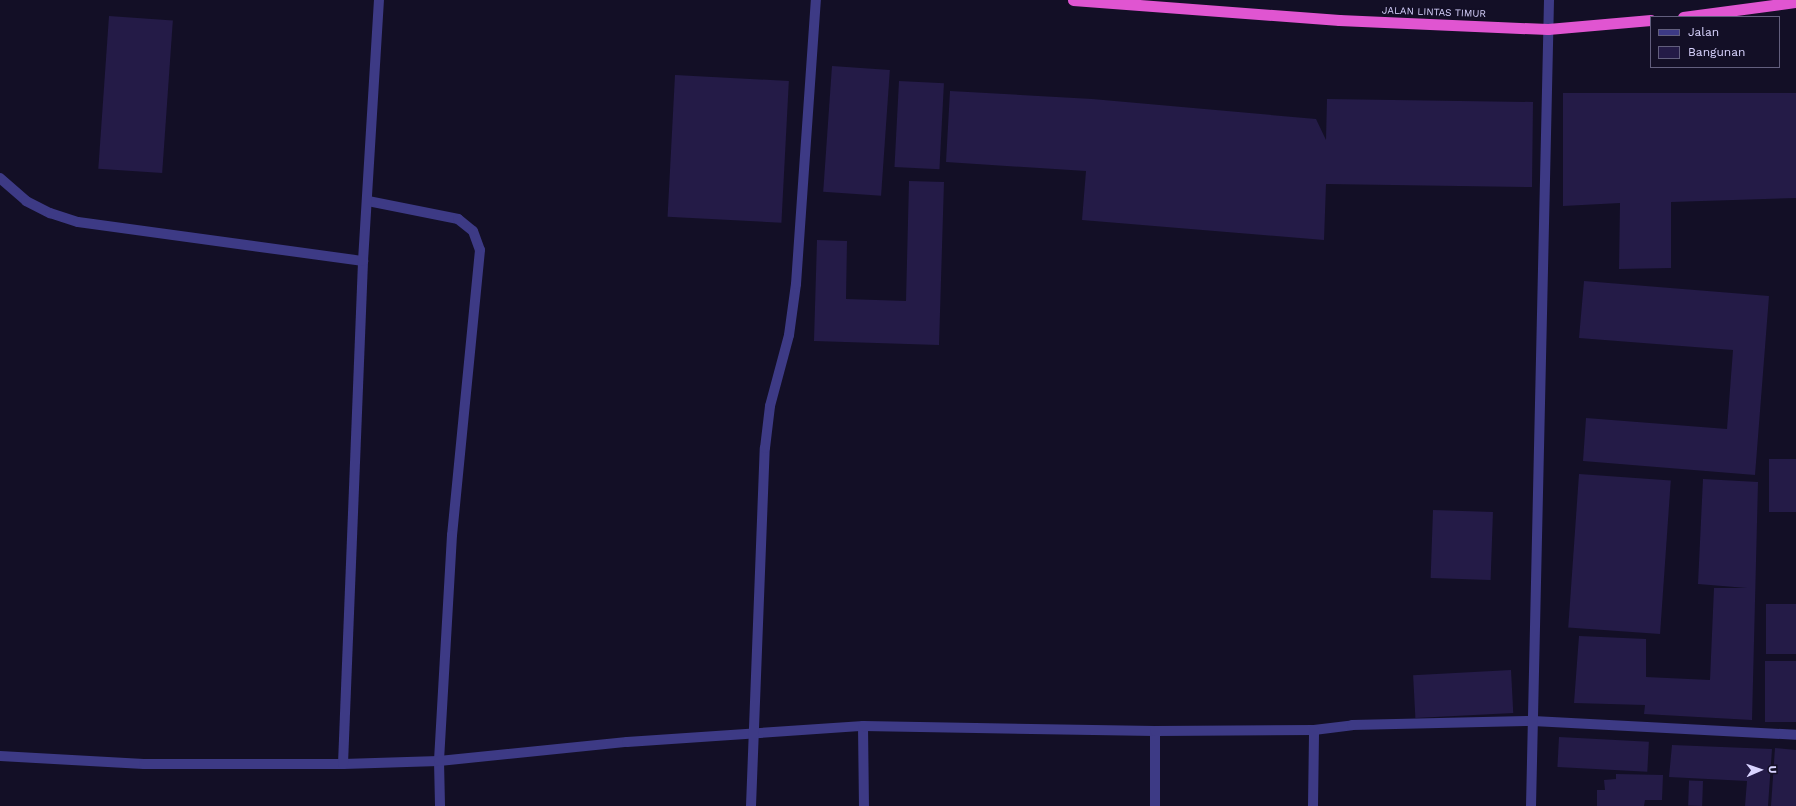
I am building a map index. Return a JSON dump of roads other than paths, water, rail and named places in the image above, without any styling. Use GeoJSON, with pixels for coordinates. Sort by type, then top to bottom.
{"type":"FeatureCollection","features":[{"type":"Feature","properties":{"kind":"highway","name":"JALAN LINTAS TIMUR"},"geometry":{"type":"LineString","coordinates":[[1073,0],[1339,20],[1548,29],[1650,20]]}},
{"type":"Feature","properties":{"kind":"highway"},"geometry":{"type":"LineString","coordinates":[[1691,16],[1796,2]]}},
{"type":"Feature","properties":{"kind":"street"},"geometry":{"type":"LineString","coordinates":[[343,764],[363,261],[368,201],[379,0]]}},
{"type":"Feature","properties":{"kind":"street"},"geometry":{"type":"LineString","coordinates":[[751,806],[765,448],[770,406],[789,335],[796,284],[816,0]]}},
{"type":"Feature","properties":{"kind":"street"},"geometry":{"type":"LineString","coordinates":[[1531,806],[1549,0]]}},
{"type":"Feature","properties":{"kind":"street"},"geometry":{"type":"LineString","coordinates":[[0,178],[26,201],[50,213],[78,222],[363,261]]}},
{"type":"Feature","properties":{"kind":"street"},"geometry":{"type":"LineString","coordinates":[[368,201],[458,220],[473,231],[480,250],[452,535],[439,761],[440,806]]}},
{"type":"Feature","properties":{"kind":"street"},"geometry":{"type":"LineString","coordinates":[[0,756],[144,764],[343,764],[439,761],[627,742],[754,735],[863,726],[1155,731],[1314,730],[1352,725],[1533,721],[1796,736]]}},
{"type":"Feature","properties":{"kind":"street"},"geometry":{"type":"LineString","coordinates":[[863,726],[864,806]]}},
{"type":"Feature","properties":{"kind":"street"},"geometry":{"type":"LineString","coordinates":[[1313,806],[1314,730]]}},
{"type":"Feature","properties":{"kind":"street"},"geometry":{"type":"LineString","coordinates":[[1155,731],[1155,806]]}}]}
